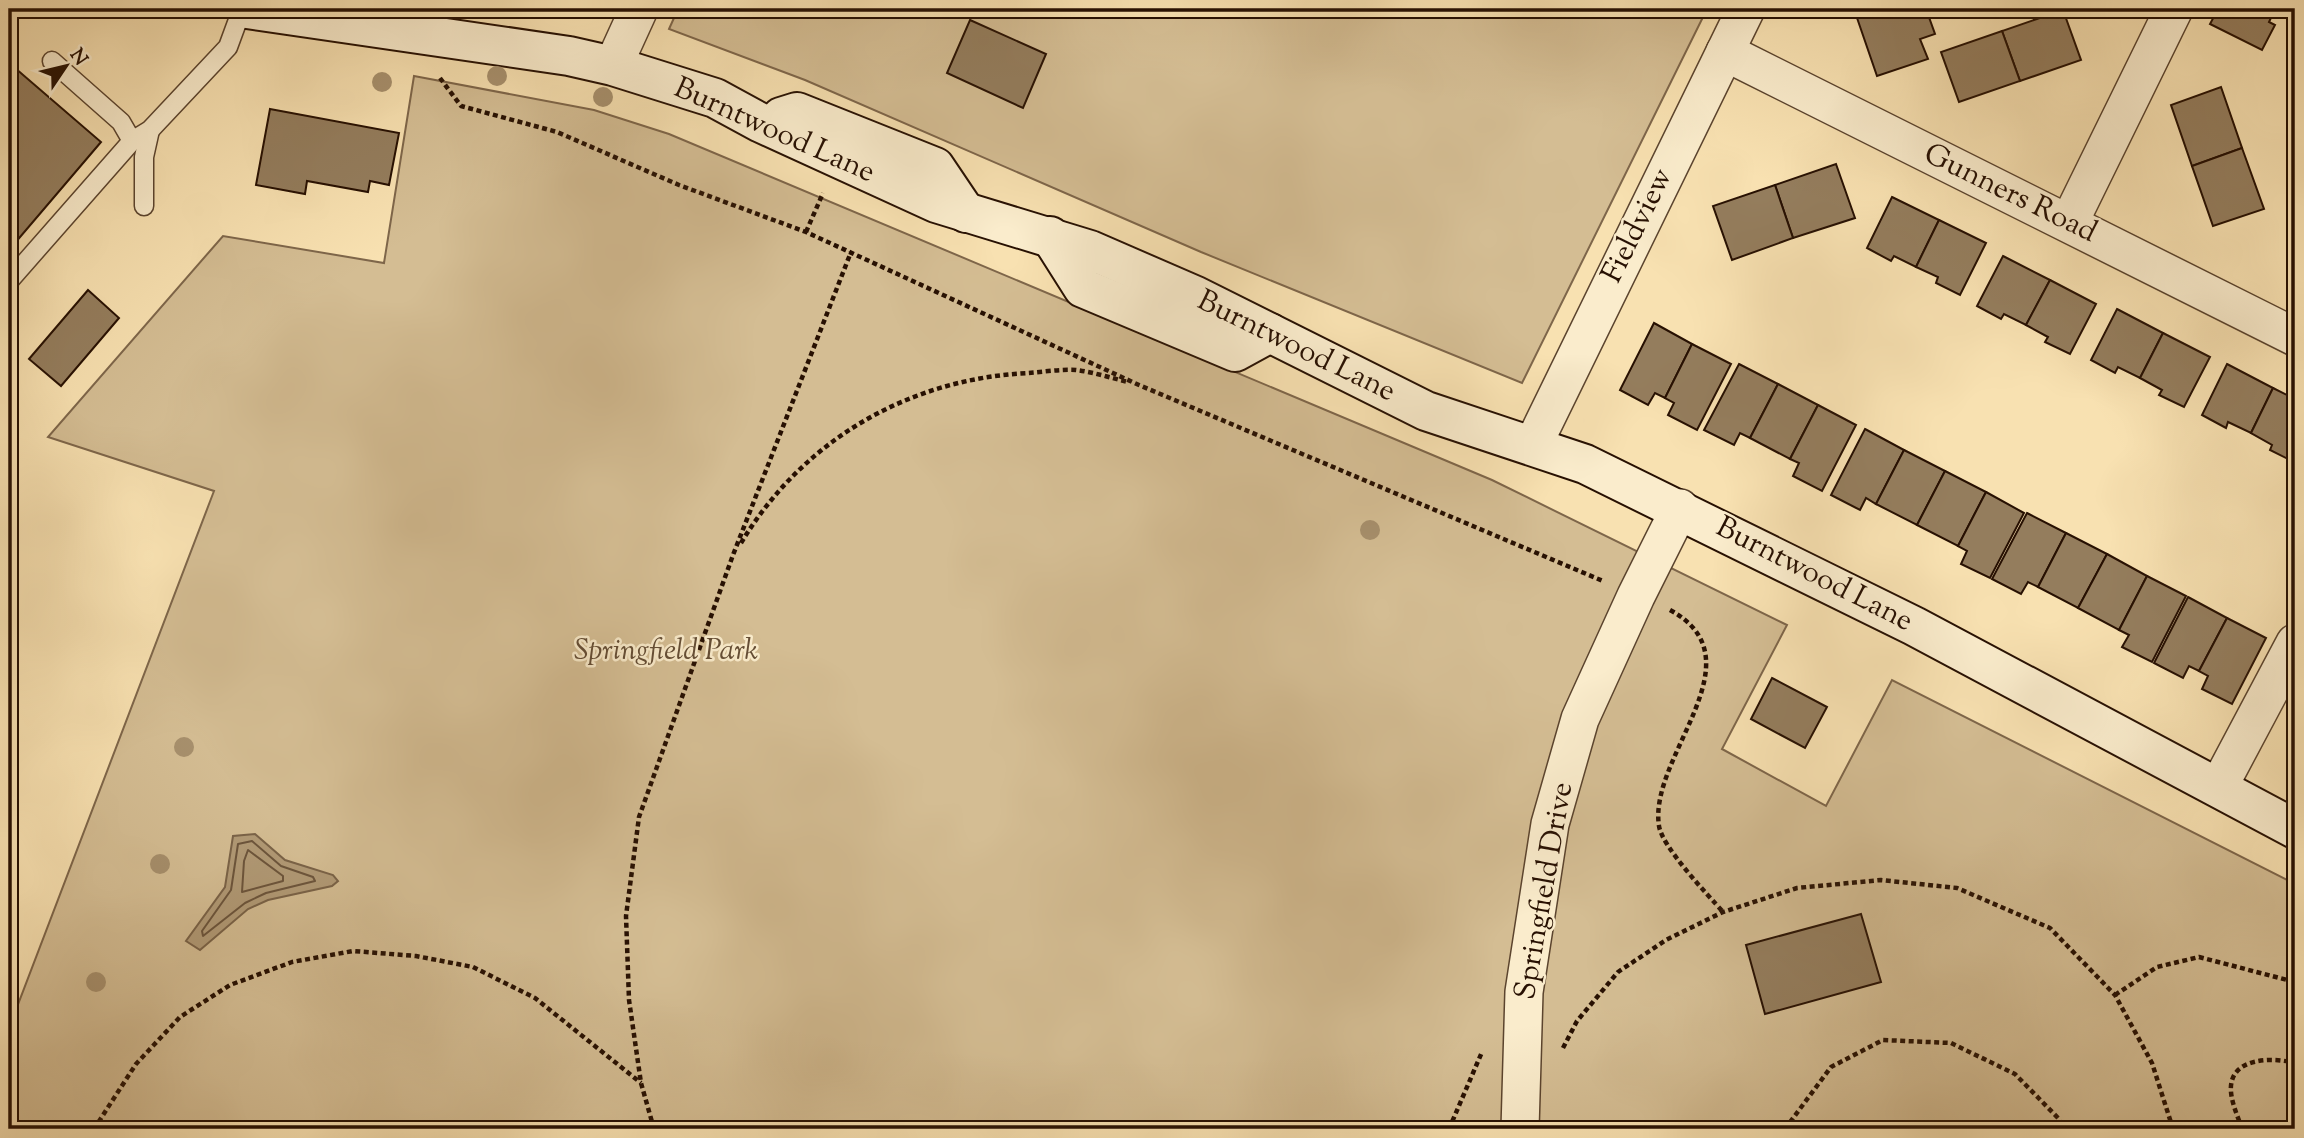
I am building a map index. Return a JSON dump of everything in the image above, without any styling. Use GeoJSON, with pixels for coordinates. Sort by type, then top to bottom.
{"type":"FeatureCollection","features":[{"type":"Feature","properties":{"kind":"main road","name":"Burntwood Lane"},"geometry":{"type":"LineString","coordinates":[[247,9],[569,56],[613,66],[715,98],[777,130],[936,203],[1049,236],[1083,288],[1235,352],[1269,333],[1426,411],[1585,464],[1914,626],[2295,829]]}},
{"type":"Feature","properties":{"kind":"main road"},"geometry":{"type":"LineString","coordinates":[[777,130],[797,112],[935,167],[967,213]]}},
{"type":"Feature","properties":{"kind":"street"},"geometry":{"type":"LineString","coordinates":[[613,66],[639,9]]}},
{"type":"Feature","properties":{"kind":"street","name":"Fieldview"},"geometry":{"type":"LineString","coordinates":[[1533,445],[1746,9]]}},
{"type":"Feature","properties":{"kind":"street"},"geometry":{"type":"LineString","coordinates":[[2069,223],[2174,9]]}},
{"type":"Feature","properties":{"kind":"street","name":"Gunners Road"},"geometry":{"type":"LineString","coordinates":[[1725,52],[2295,337]]}},
{"type":"Feature","properties":{"kind":"street","name":"Springfield Drive"},"geometry":{"type":"LineString","coordinates":[[1520,1129],[1524,992],[1550,824],[1580,719],[1636,596],[1680,509]]}},
{"type":"Feature","properties":{"kind":"street"},"geometry":{"type":"LineString","coordinates":[[2218,788],[2295,643]]}},
{"type":"Feature","properties":{"kind":"lane"},"geometry":{"type":"LineString","coordinates":[[9,281],[132,141],[150,130],[228,47],[242,9]]}},
{"type":"Feature","properties":{"kind":"lane"},"geometry":{"type":"LineString","coordinates":[[52,61],[121,122],[132,141]]}},
{"type":"Feature","properties":{"kind":"lane"},"geometry":{"type":"LineString","coordinates":[[144,205],[144,157],[150,130]]}},
{"type":"Feature","properties":{"kind":"path"},"geometry":{"type":"LineString","coordinates":[[435,71],[461,106],[557,132],[679,185],[806,232],[1139,385],[1607,583],[1612,572]]}},
{"type":"Feature","properties":{"kind":"path"},"geometry":{"type":"LineString","coordinates":[[806,232],[824,192]]}},
{"type":"Feature","properties":{"kind":"path"},"geometry":{"type":"LineString","coordinates":[[654,1129],[640,1083],[629,999],[626,916],[639,817],[733,555],[851,251]]}},
{"type":"Feature","properties":{"kind":"path"},"geometry":{"type":"LineString","coordinates":[[733,555],[763,507],[796,474],[852,427],[902,399],[962,380],[1076,370],[1139,385]]}},
{"type":"Feature","properties":{"kind":"path"},"geometry":{"type":"LineString","coordinates":[[1665,607],[1691,621],[1707,650],[1702,698],[1661,785],[1659,828],[1683,866],[1723,912]]}},
{"type":"Feature","properties":{"kind":"path"},"geometry":{"type":"LineString","coordinates":[[1560,1053],[1577,1021],[1618,972],[1666,940],[1723,912],[1797,888],[1881,880],[1957,888],[2050,928],[2115,995],[2152,1063],[2173,1129]]}},
{"type":"Feature","properties":{"kind":"path"},"geometry":{"type":"LineString","coordinates":[[94,1129],[136,1064],[180,1017],[230,985],[292,962],[353,951],[416,956],[473,967],[535,998],[640,1083]]}},
{"type":"Feature","properties":{"kind":"path"},"geometry":{"type":"LineString","coordinates":[[2115,995],[2157,967],[2199,957],[2295,982]]}},
{"type":"Feature","properties":{"kind":"path"},"geometry":{"type":"LineString","coordinates":[[1784,1129],[1831,1067],[1883,1040],[1951,1043],[2015,1074],[2059,1119],[2065,1129]]}},
{"type":"Feature","properties":{"kind":"path"},"geometry":{"type":"LineString","coordinates":[[1449,1129],[1486,1041]]}},
{"type":"Feature","properties":{"kind":"path"},"geometry":{"type":"LineString","coordinates":[[2242,1129],[2231,1090],[2232,1076],[2241,1066],[2255,1061],[2295,1063]]}},
{"type":"Feature","properties":{"kind":"green space"},"geometry":{"type":"Polygon","coordinates":[[[678,9],[1707,9],[1522,383],[1201,252],[805,80],[669,29],[678,9]]]}},
{"type":"Feature","properties":{"kind":"green space","name":"Springfield Park"},"geometry":{"type":"Polygon","coordinates":[[[414,76],[594,110],[669,134],[1492,480],[1787,625],[1722,749],[1826,806],[1892,680],[2295,884],[2295,1129],[9,1129],[9,1028],[214,491],[48,437],[223,236],[384,263],[414,76]]]}},
{"type":"Feature","properties":{"kind":"water"},"geometry":{"type":"Polygon","coordinates":[[[255,834],[285,860],[333,875],[338,881],[332,886],[268,900],[248,909],[200,950],[186,941],[225,887],[233,836],[255,834]]]}},
{"type":"Feature","properties":{"kind":"building"},"geometry":{"type":"Polygon","coordinates":[[[1875,9],[1926,9],[1935,34],[1920,39],[1928,59],[1877,76],[1856,15],[1875,9]]]}},
{"type":"Feature","properties":{"kind":"building"},"geometry":{"type":"Polygon","coordinates":[[[2218,9],[2275,9],[2269,22],[2275,25],[2262,50],[2210,24],[2218,9]]]}},
{"type":"Feature","properties":{"kind":"building"},"geometry":{"type":"Polygon","coordinates":[[[2063,10],[2081,60],[2020,81],[2002,31],[2063,10]]]}},
{"type":"Feature","properties":{"kind":"building"},"geometry":{"type":"Polygon","coordinates":[[[970,20],[1046,54],[1023,108],[947,73],[970,20]]]}},
{"type":"Feature","properties":{"kind":"building"},"geometry":{"type":"Polygon","coordinates":[[[2002,31],[2020,81],[1959,102],[1941,52],[2002,31]]]}},
{"type":"Feature","properties":{"kind":"building"},"geometry":{"type":"Polygon","coordinates":[[[15,68],[101,142],[9,250],[9,75],[15,68]]]}},
{"type":"Feature","properties":{"kind":"building"},"geometry":{"type":"Polygon","coordinates":[[[2221,87],[2242,148],[2192,166],[2171,105],[2221,87]]]}},
{"type":"Feature","properties":{"kind":"building"},"geometry":{"type":"Polygon","coordinates":[[[270,109],[399,133],[389,185],[370,181],[368,192],[307,181],[305,194],[256,185],[270,109]]]}},
{"type":"Feature","properties":{"kind":"building"},"geometry":{"type":"Polygon","coordinates":[[[2242,148],[2264,209],[2213,226],[2192,166],[2242,148]]]}},
{"type":"Feature","properties":{"kind":"building"},"geometry":{"type":"Polygon","coordinates":[[[1836,164],[1855,218],[1793,238],[1775,185],[1836,164]]]}},
{"type":"Feature","properties":{"kind":"building"},"geometry":{"type":"Polygon","coordinates":[[[1775,185],[1793,238],[1732,260],[1713,206],[1775,185]]]}},
{"type":"Feature","properties":{"kind":"building"},"geometry":{"type":"Polygon","coordinates":[[[1892,197],[1939,220],[1916,267],[1894,256],[1891,261],[1867,248],[1892,197]]]}},
{"type":"Feature","properties":{"kind":"building"},"geometry":{"type":"Polygon","coordinates":[[[1939,220],[1986,243],[1960,295],[1936,283],[1938,277],[1916,267],[1939,220]]]}},
{"type":"Feature","properties":{"kind":"building"},"geometry":{"type":"Polygon","coordinates":[[[2003,256],[2050,280],[2026,325],[2004,314],[2001,319],[1977,306],[2003,256]]]}},
{"type":"Feature","properties":{"kind":"building"},"geometry":{"type":"Polygon","coordinates":[[[2050,280],[2096,304],[2070,354],[2045,342],[2048,337],[2026,325],[2050,280]]]}},
{"type":"Feature","properties":{"kind":"building"},"geometry":{"type":"Polygon","coordinates":[[[88,290],[119,318],[61,386],[29,359],[88,290]]]}},
{"type":"Feature","properties":{"kind":"building"},"geometry":{"type":"Polygon","coordinates":[[[2117,309],[2163,333],[2140,378],[2118,367],[2115,373],[2091,360],[2117,309]]]}},
{"type":"Feature","properties":{"kind":"building"},"geometry":{"type":"Polygon","coordinates":[[[1654,323],[1692,344],[1665,398],[1655,393],[1648,405],[1620,390],[1654,323]]]}},
{"type":"Feature","properties":{"kind":"building"},"geometry":{"type":"Polygon","coordinates":[[[2163,333],[2210,357],[2184,407],[2159,395],[2162,390],[2140,378],[2163,333]]]}},
{"type":"Feature","properties":{"kind":"building"},"geometry":{"type":"Polygon","coordinates":[[[1692,344],[1731,364],[1697,430],[1668,415],[1674,403],[1665,398],[1692,344]]]}},
{"type":"Feature","properties":{"kind":"building"},"geometry":{"type":"Polygon","coordinates":[[[1739,364],[1778,384],[1750,438],[1740,433],[1734,445],[1704,430],[1739,364]]]}},
{"type":"Feature","properties":{"kind":"building"},"geometry":{"type":"Polygon","coordinates":[[[2227,364],[2273,388],[2251,433],[2228,422],[2226,428],[2202,415],[2227,364]]]}},
{"type":"Feature","properties":{"kind":"building"},"geometry":{"type":"Polygon","coordinates":[[[1778,384],[1818,405],[1790,459],[1750,438],[1778,384]]]}},
{"type":"Feature","properties":{"kind":"building"},"geometry":{"type":"Polygon","coordinates":[[[2273,388],[2295,399],[2294,462],[2270,450],[2272,445],[2251,433],[2273,388]]]}},
{"type":"Feature","properties":{"kind":"building"},"geometry":{"type":"Polygon","coordinates":[[[1818,405],[1856,425],[1822,491],[1793,476],[1799,463],[1790,459],[1818,405]]]}},
{"type":"Feature","properties":{"kind":"building"},"geometry":{"type":"Polygon","coordinates":[[[1865,429],[1904,450],[1876,504],[1866,498],[1860,510],[1831,495],[1865,429]]]}},
{"type":"Feature","properties":{"kind":"building"},"geometry":{"type":"Polygon","coordinates":[[[1904,450],[1945,471],[1917,525],[1876,504],[1904,450]]]}},
{"type":"Feature","properties":{"kind":"building"},"geometry":{"type":"Polygon","coordinates":[[[1945,471],[1986,492],[1958,546],[1917,525],[1945,471]]]}},
{"type":"Feature","properties":{"kind":"building"},"geometry":{"type":"Polygon","coordinates":[[[1986,492],[2024,513],[1990,578],[1961,564],[1967,551],[1958,546],[1986,492]]]}},
{"type":"Feature","properties":{"kind":"building"},"geometry":{"type":"Polygon","coordinates":[[[2027,513],[2066,533],[2038,587],[2028,582],[2021,594],[1992,579],[2027,513]]]}},
{"type":"Feature","properties":{"kind":"building"},"geometry":{"type":"Polygon","coordinates":[[[2066,533],[2107,554],[2078,608],[2038,587],[2066,533]]]}},
{"type":"Feature","properties":{"kind":"building"},"geometry":{"type":"Polygon","coordinates":[[[2107,554],[2147,576],[2119,630],[2078,608],[2107,554]]]}},
{"type":"Feature","properties":{"kind":"building"},"geometry":{"type":"Polygon","coordinates":[[[2147,576],[2186,596],[2152,662],[2122,647],[2129,635],[2119,630],[2147,576]]]}},
{"type":"Feature","properties":{"kind":"building"},"geometry":{"type":"Polygon","coordinates":[[[2188,597],[2227,618],[2199,671],[2189,666],[2183,678],[2154,663],[2188,597]]]}},
{"type":"Feature","properties":{"kind":"building"},"geometry":{"type":"Polygon","coordinates":[[[2227,618],[2266,638],[2232,704],[2202,689],[2208,676],[2199,671],[2227,618]]]}},
{"type":"Feature","properties":{"kind":"building"},"geometry":{"type":"Polygon","coordinates":[[[1772,678],[1827,707],[1805,748],[1751,719],[1772,678]]]}},
{"type":"Feature","properties":{"kind":"building"},"geometry":{"type":"Polygon","coordinates":[[[1861,914],[1881,982],[1765,1014],[1746,945],[1861,914]]]}}]}
